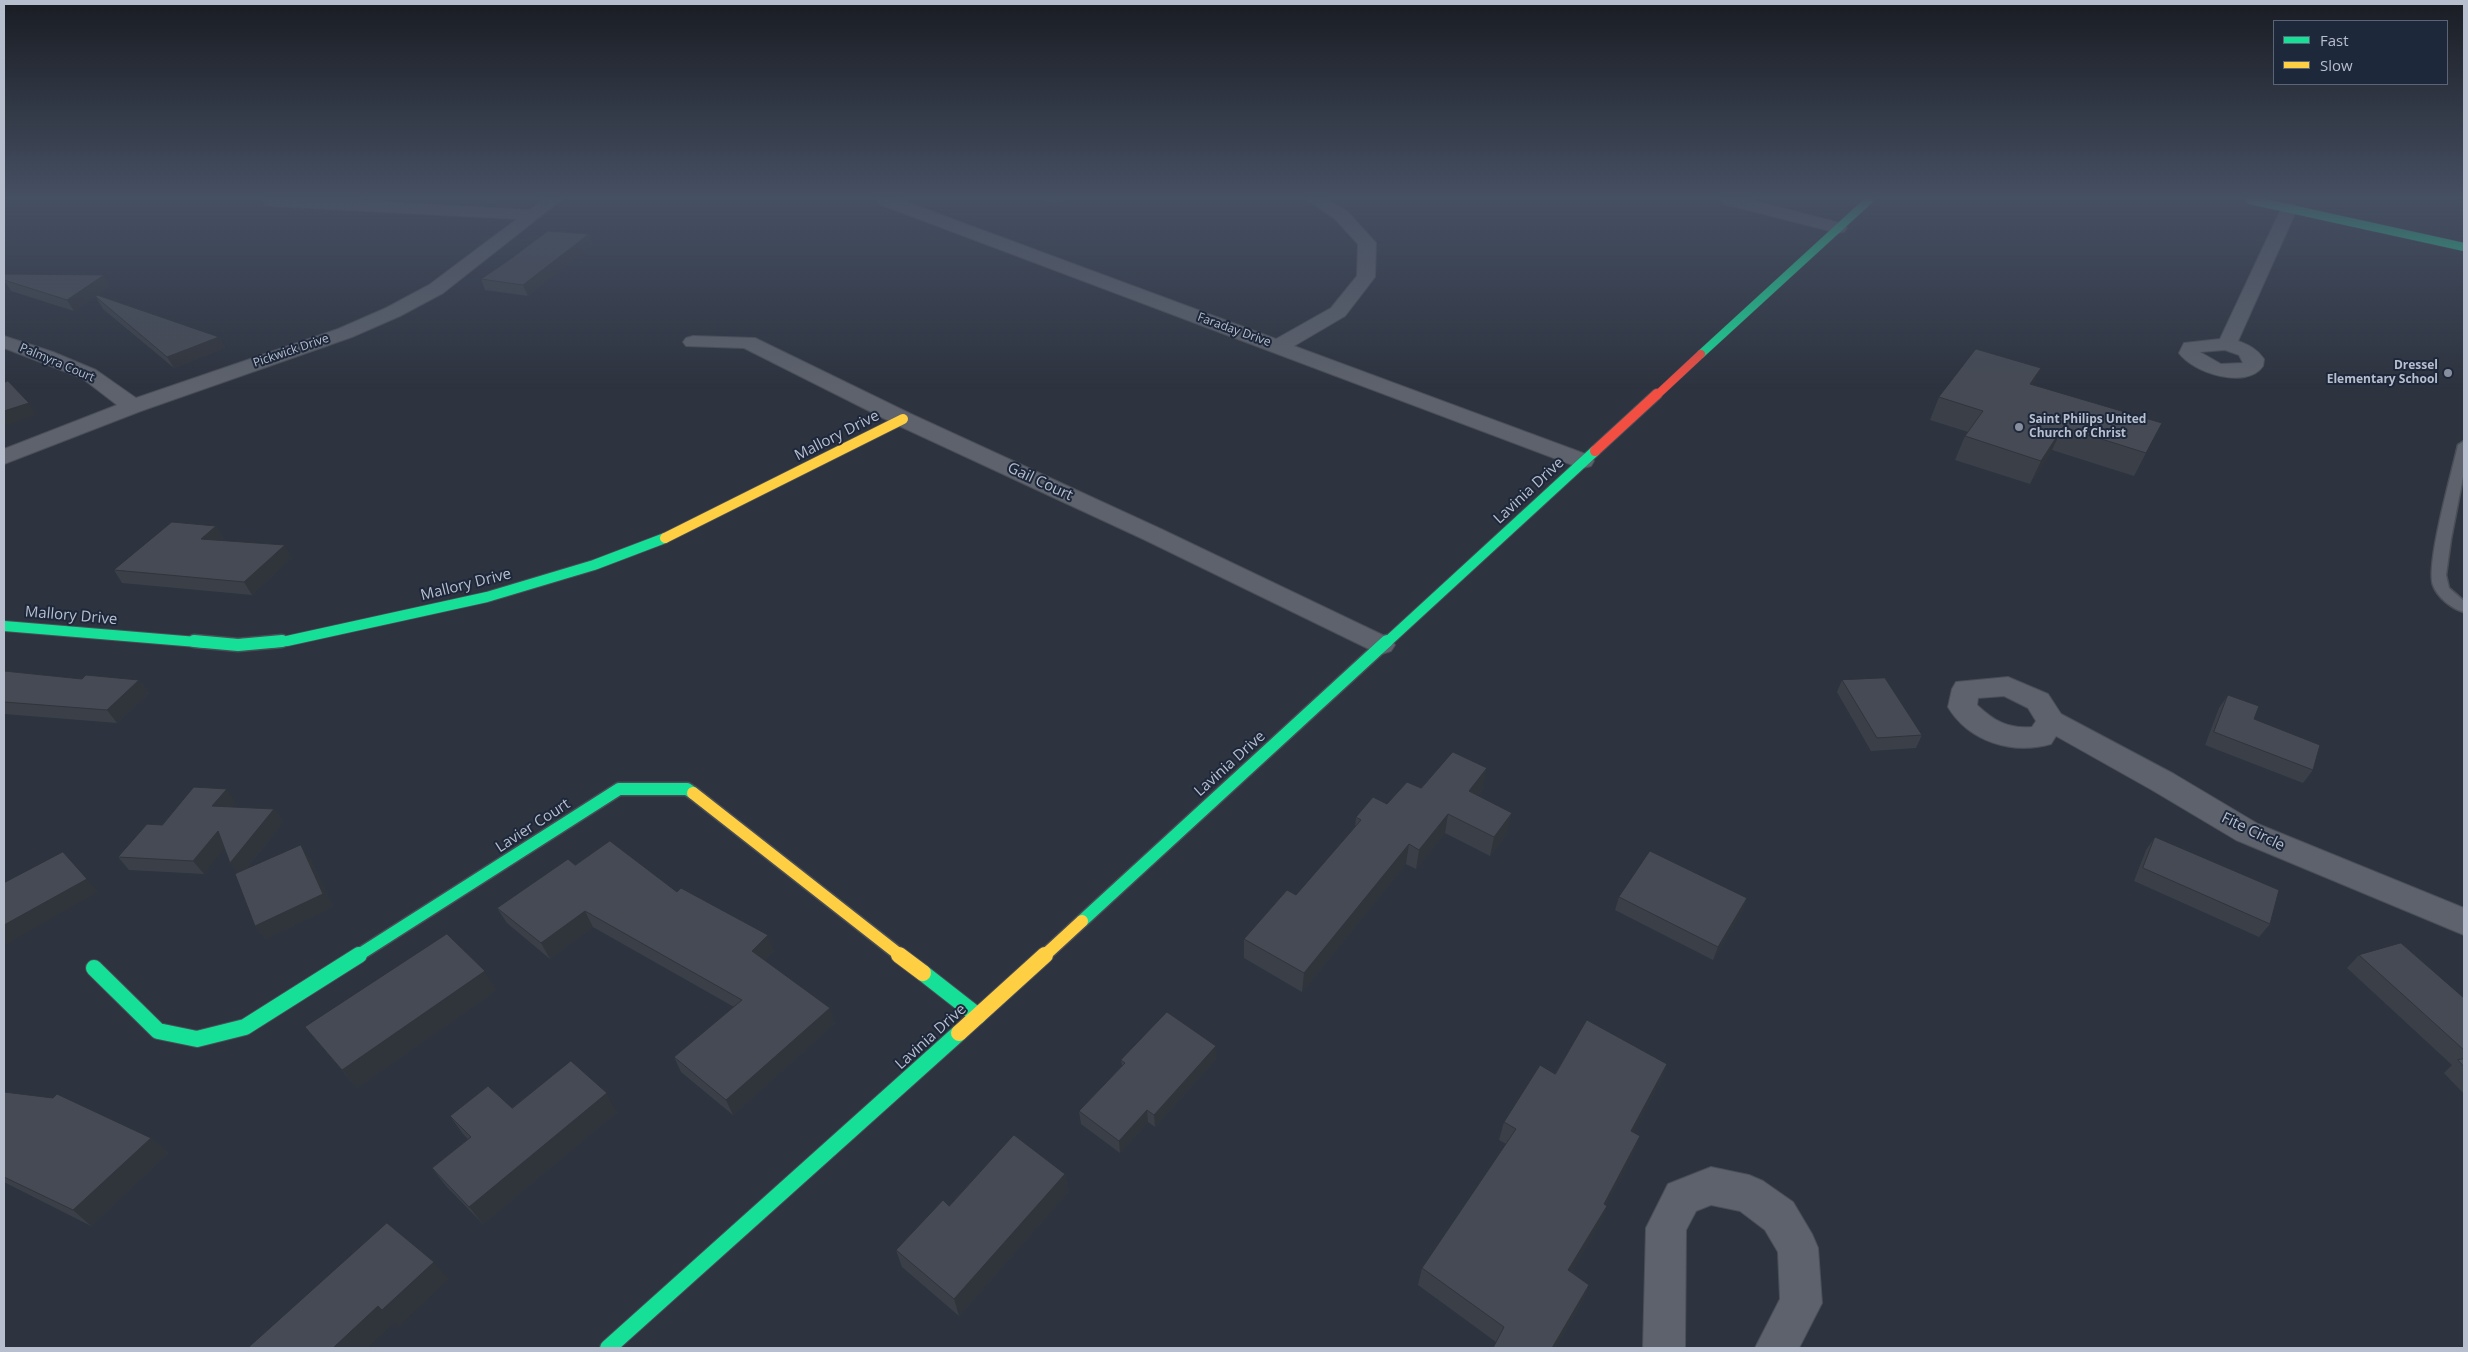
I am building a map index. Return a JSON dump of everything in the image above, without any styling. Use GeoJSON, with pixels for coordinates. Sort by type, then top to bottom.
{"type":"FeatureCollection","features":[{"type":"Feature","properties":{"kind":"street","name":"Pickwick Drive"},"geometry":{"type":"LineString","coordinates":[[4,457],[133,406],[345,333],[393,312],[436,289],[470,263]]}},
{"type":"Feature","properties":{"kind":"street","name":"Faraday Drive"},"geometry":{"type":"LineString","coordinates":[[1055,263],[1583,462]]}},
{"type":"Feature","properties":{"kind":"street"},"geometry":{"type":"LineString","coordinates":[[1279,346],[1338,312],[1366,277],[1366,263]]}},
{"type":"Feature","properties":{"kind":"street","name":"Lavinia Drive"},"geometry":{"type":"LineString","coordinates":[[608,1348],[978,1016],[1800,263]]}},
{"type":"Feature","properties":{"kind":"street"},"geometry":{"type":"LineString","coordinates":[[2227,344],[2264,263]]}},
{"type":"Feature","properties":{"kind":"street","name":"Palmyra Court"},"geometry":{"type":"LineString","coordinates":[[4,342],[46,356],[89,374],[133,406]]}},
{"type":"Feature","properties":{"kind":"street","name":"Gail Court"},"geometry":{"type":"LineString","coordinates":[[692,342],[748,342],[902,419],[1152,534],[1382,645]]}},
{"type":"Feature","properties":{"kind":"street","name":"Mallory Drive"},"geometry":{"type":"LineString","coordinates":[[4,626],[238,645],[287,641],[487,597],[594,565],[679,532],[902,419]]}},
{"type":"Feature","properties":{"kind":"street","name":"Fite Circle"},"geometry":{"type":"LineString","coordinates":[[2051,721],[2163,782],[2247,832],[2464,922]]}},
{"type":"Feature","properties":{"kind":"street","name":"Lavier Court"},"geometry":{"type":"LineString","coordinates":[[94,968],[158,1031],[197,1039],[245,1027],[619,789],[687,789],[978,1016]]}},
{"type":"Feature","properties":{"kind":"street"},"geometry":{"type":"LineString","coordinates":[[1664,1348],[1666,1228],[1682,1197],[1711,1186],[1749,1194],[1779,1216],[1798,1248],[1801,1303],[1776,1348]]}},
{"type":"Feature","properties":{"kind":"lane"},"geometry":{"type":"LineString","coordinates":[[2464,445],[2441,555],[2439,583],[2448,595],[2464,608]]}},
{"type":"Feature","properties":{"kind":"building"},"geometry":{"type":"Polygon","coordinates":[[[504,263],[551,263],[523,285],[481,279],[504,263]]]}},
{"type":"Feature","properties":{"kind":"building"},"geometry":{"type":"Polygon","coordinates":[[[5,274],[104,275],[67,300],[4,280],[5,274]]]}},
{"type":"Feature","properties":{"kind":"building"},"geometry":{"type":"Polygon","coordinates":[[[97,295],[219,337],[167,357],[96,297],[97,295]]]}},
{"type":"Feature","properties":{"kind":"building"},"geometry":{"type":"Polygon","coordinates":[[[1976,349],[2041,368],[2030,384],[2162,423],[2146,453],[2063,427],[2041,461],[1965,436],[1983,411],[1939,397],[1976,349]]]}},
{"type":"Feature","properties":{"kind":"building"},"geometry":{"type":"Polygon","coordinates":[[[8,381],[29,403],[4,411],[4,383],[8,381]]]}},
{"type":"Feature","properties":{"kind":"building"},"geometry":{"type":"Polygon","coordinates":[[[172,522],[216,526],[201,539],[285,545],[244,582],[114,570],[172,522]]]}},
{"type":"Feature","properties":{"kind":"building"},"geometry":{"type":"Polygon","coordinates":[[[4,671],[82,679],[86,675],[139,680],[107,710],[4,702],[4,671]]]}},
{"type":"Feature","properties":{"kind":"building"},"geometry":{"type":"Polygon","coordinates":[[[1885,678],[1922,735],[1877,738],[1842,680],[1885,678]]]}},
{"type":"Feature","properties":{"kind":"building"},"geometry":{"type":"Polygon","coordinates":[[[2228,695],[2259,706],[2254,719],[2320,745],[2313,770],[2214,732],[2228,695]]]}},
{"type":"Feature","properties":{"kind":"building"},"geometry":{"type":"Polygon","coordinates":[[[1453,752],[1487,768],[1469,791],[1512,813],[1494,837],[1448,814],[1419,850],[1409,844],[1304,973],[1244,939],[1287,890],[1296,895],[1361,820],[1356,817],[1373,797],[1387,804],[1407,782],[1421,788],[1453,752]]]}},
{"type":"Feature","properties":{"kind":"building"},"geometry":{"type":"Polygon","coordinates":[[[194,787],[227,789],[212,806],[274,809],[230,863],[218,831],[193,861],[118,857],[147,824],[162,825],[194,787]]]}},
{"type":"Feature","properties":{"kind":"building"},"geometry":{"type":"Polygon","coordinates":[[[2155,837],[2279,890],[2270,924],[2143,868],[2155,837]]]}},
{"type":"Feature","properties":{"kind":"building"},"geometry":{"type":"Polygon","coordinates":[[[610,841],[677,892],[681,888],[768,935],[752,951],[830,1008],[726,1100],[674,1057],[742,1000],[585,911],[541,943],[497,908],[568,859],[575,865],[610,841]]]}},
{"type":"Feature","properties":{"kind":"building"},"geometry":{"type":"Polygon","coordinates":[[[301,845],[323,894],[255,926],[235,874],[301,845]]]}},
{"type":"Feature","properties":{"kind":"building"},"geometry":{"type":"Polygon","coordinates":[[[1650,851],[1747,898],[1718,947],[1619,897],[1650,851]]]}},
{"type":"Feature","properties":{"kind":"building"},"geometry":{"type":"Polygon","coordinates":[[[63,852],[87,879],[4,925],[4,883],[63,852]]]}},
{"type":"Feature","properties":{"kind":"building"},"geometry":{"type":"Polygon","coordinates":[[[447,934],[485,971],[342,1070],[305,1027],[447,934]]]}},
{"type":"Feature","properties":{"kind":"building"},"geometry":{"type":"Polygon","coordinates":[[[2401,943],[2464,998],[2464,1050],[2359,955],[2401,943]]]}},
{"type":"Feature","properties":{"kind":"building"},"geometry":{"type":"Polygon","coordinates":[[[1167,1012],[1216,1046],[1154,1115],[1147,1110],[1119,1141],[1079,1111],[1125,1063],[1121,1060],[1167,1012]]]}},
{"type":"Feature","properties":{"kind":"building"},"geometry":{"type":"Polygon","coordinates":[[[1587,1020],[1667,1064],[1631,1131],[1640,1136],[1604,1204],[1607,1206],[1568,1270],[1589,1285],[1552,1348],[1493,1348],[1504,1327],[1422,1268],[1516,1129],[1504,1122],[1540,1065],[1555,1074],[1587,1020]]]}},
{"type":"Feature","properties":{"kind":"building"},"geometry":{"type":"Polygon","coordinates":[[[2464,1059],[2464,1067],[2458,1060],[2464,1059]]]}},
{"type":"Feature","properties":{"kind":"building"},"geometry":{"type":"Polygon","coordinates":[[[571,1061],[607,1093],[469,1207],[432,1168],[471,1137],[450,1116],[488,1086],[512,1108],[571,1061]]]}},
{"type":"Feature","properties":{"kind":"building"},"geometry":{"type":"Polygon","coordinates":[[[4,1092],[53,1098],[57,1094],[151,1138],[73,1210],[4,1177],[4,1092]]]}},
{"type":"Feature","properties":{"kind":"building"},"geometry":{"type":"Polygon","coordinates":[[[1014,1135],[1065,1174],[954,1299],[896,1250],[943,1200],[949,1206],[1014,1135]]]}},
{"type":"Feature","properties":{"kind":"building"},"geometry":{"type":"Polygon","coordinates":[[[387,1223],[434,1262],[382,1310],[378,1306],[333,1348],[248,1348],[387,1223]]]}},
{"type":"Feature","properties":{"kind":"traffic: fast"},"geometry":{"type":"LineString","coordinates":[[1701,354],[1800,263]]}},
{"type":"Feature","properties":{"kind":"traffic: fast"},"geometry":{"type":"LineString","coordinates":[[1082,921],[1595,451]]}},
{"type":"Feature","properties":{"kind":"traffic: fast"},"geometry":{"type":"LineString","coordinates":[[4,626],[238,645],[287,641],[487,597],[594,565],[665,538]]}},
{"type":"Feature","properties":{"kind":"traffic: fast"},"geometry":{"type":"LineString","coordinates":[[94,968],[158,1031],[197,1039],[245,1027],[619,789],[687,789],[693,793]]}},
{"type":"Feature","properties":{"kind":"traffic: fast"},"geometry":{"type":"LineString","coordinates":[[923,973],[978,1016]]}},
{"type":"Feature","properties":{"kind":"traffic: fast"},"geometry":{"type":"LineString","coordinates":[[608,1348],[959,1033]]}},
{"type":"Feature","properties":{"kind":"traffic: slow"},"geometry":{"type":"LineString","coordinates":[[665,538],[903,419]]}},
{"type":"Feature","properties":{"kind":"traffic: slow"},"geometry":{"type":"LineString","coordinates":[[693,793],[923,973]]}},
{"type":"Feature","properties":{"kind":"traffic: slow"},"geometry":{"type":"LineString","coordinates":[[959,1033],[1082,921]]}},
{"type":"Feature","properties":{"kind":"traffic: jam"},"geometry":{"type":"LineString","coordinates":[[1595,451],[1701,354]]}},
{"type":"Feature","properties":{"kind":"place","name":"Dressel Elementary School"},"geometry":{"type":"Point","coordinates":[2448,373]}},
{"type":"Feature","properties":{"kind":"place","name":"Saint Philips United Church of Christ"},"geometry":{"type":"Point","coordinates":[2019,427]}}]}
